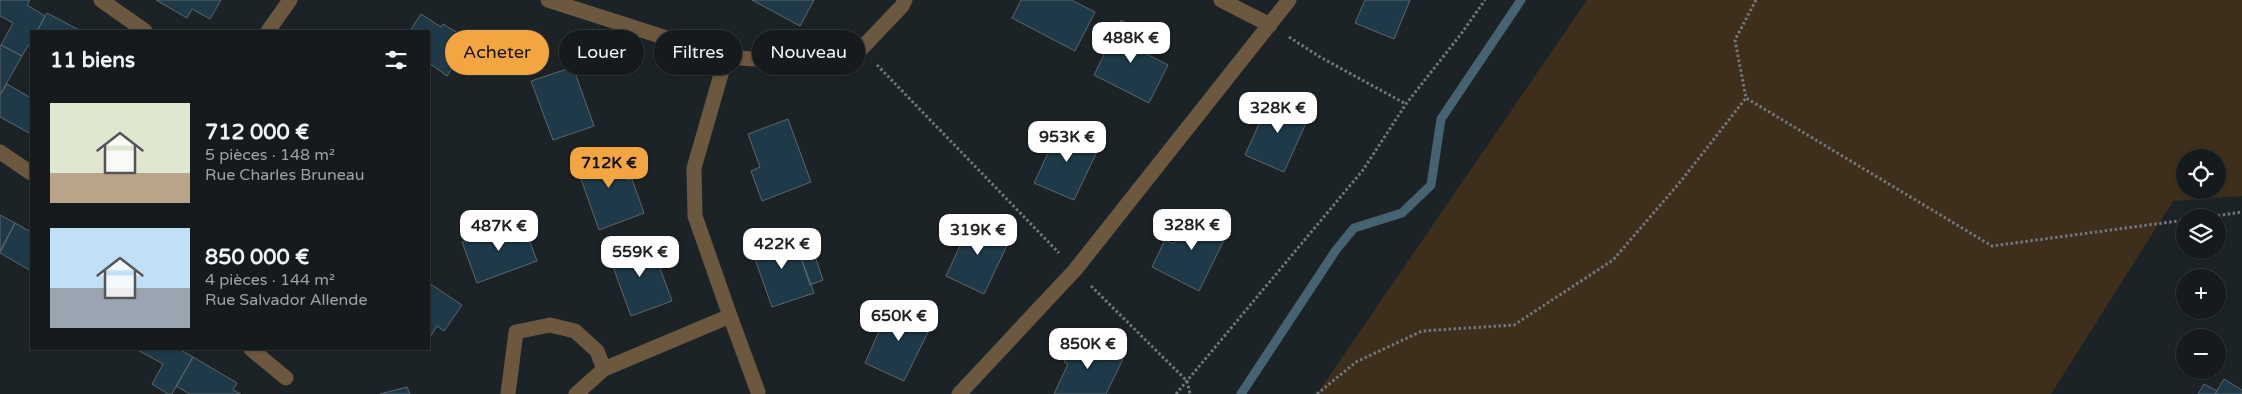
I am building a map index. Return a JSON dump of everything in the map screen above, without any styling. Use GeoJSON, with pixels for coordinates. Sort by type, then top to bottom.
{"type":"FeatureCollection","features":[{"type":"Feature","properties":{"kind":"street"},"geometry":{"type":"LineString","coordinates":[[101,0],[144,30]]}},
{"type":"Feature","properties":{"kind":"street"},"geometry":{"type":"LineString","coordinates":[[269,30],[290,0]]}},
{"type":"Feature","properties":{"kind":"street"},"geometry":{"type":"LineString","coordinates":[[548,0],[654,34]]}},
{"type":"Feature","properties":{"kind":"street"},"geometry":{"type":"LineString","coordinates":[[865,45],[902,6],[905,0]]}},
{"type":"Feature","properties":{"kind":"street"},"geometry":{"type":"LineString","coordinates":[[1221,0],[1270,25]]}},
{"type":"Feature","properties":{"kind":"street"},"geometry":{"type":"LineString","coordinates":[[959,394],[1076,270],[1289,0]]}},
{"type":"Feature","properties":{"kind":"street"},"geometry":{"type":"LineString","coordinates":[[721,75],[694,168],[695,216],[758,392]]}},
{"type":"Feature","properties":{"kind":"street"},"geometry":{"type":"LineString","coordinates":[[0,152],[30,172]]}},
{"type":"Feature","properties":{"kind":"street"},"geometry":{"type":"LineString","coordinates":[[576,394],[604,369],[730,316]]}},
{"type":"Feature","properties":{"kind":"street"},"geometry":{"type":"LineString","coordinates":[[508,394],[516,332],[550,325],[574,331],[598,351],[604,369]]}},
{"type":"Feature","properties":{"kind":"street"},"geometry":{"type":"LineString","coordinates":[[251,350],[286,378]]}},
{"type":"Feature","properties":{"kind":"path"},"geometry":{"type":"LineString","coordinates":[[1176,394],[1363,170],[1406,104],[1485,0]]}},
{"type":"Feature","properties":{"kind":"path"},"geometry":{"type":"LineString","coordinates":[[1756,0],[1735,40],[1746,98],[1992,246],[2176,221]]}},
{"type":"Feature","properties":{"kind":"path"},"geometry":{"type":"LineString","coordinates":[[1270,25],[1320,57],[1406,104]]}},
{"type":"Feature","properties":{"kind":"path"},"geometry":{"type":"LineString","coordinates":[[865,53],[1187,381],[1190,394]]}},
{"type":"Feature","properties":{"kind":"path"},"geometry":{"type":"LineString","coordinates":[[1317,394],[1356,362],[1422,331],[1514,325],[1613,260],[1681,181],[1746,98]]}},
{"type":"Feature","properties":{"kind":"path"},"geometry":{"type":"LineString","coordinates":[[2226,214],[2242,212]]}},
{"type":"Feature","properties":{"kind":"shaded area"},"geometry":{"type":"Polygon","coordinates":[[[1587,0],[2242,0],[2242,196],[2226,197],[2226,149],[2176,149],[2176,199],[2201,199],[2173,201],[2051,394],[1317,394],[1587,0]]]}},
{"type":"Feature","properties":{"kind":"building"},"geometry":{"type":"Polygon","coordinates":[[[0,0],[30,0],[27,5],[45,16],[38,30],[30,30],[30,43],[22,56],[1,45],[13,23],[0,16],[0,0]]]}},
{"type":"Feature","properties":{"kind":"building"},"geometry":{"type":"Polygon","coordinates":[[[156,0],[221,0],[210,19],[192,9],[187,18],[156,0]]]}},
{"type":"Feature","properties":{"kind":"building"},"geometry":{"type":"Polygon","coordinates":[[[752,0],[814,0],[800,26],[752,0]]]}},
{"type":"Feature","properties":{"kind":"building"},"geometry":{"type":"Polygon","coordinates":[[[1021,0],[1071,0],[1095,12],[1075,51],[1012,18],[1021,0]]]}},
{"type":"Feature","properties":{"kind":"building"},"geometry":{"type":"Polygon","coordinates":[[[1365,0],[1410,0],[1394,39],[1355,23],[1365,0]]]}},
{"type":"Feature","properties":{"kind":"building"},"geometry":{"type":"Polygon","coordinates":[[[47,13],[79,30],[38,30],[47,13]]]}},
{"type":"Feature","properties":{"kind":"building"},"geometry":{"type":"Polygon","coordinates":[[[421,14],[441,27],[443,24],[453,30],[445,30],[445,75],[430,64],[430,30],[411,30],[421,14]]]}},
{"type":"Feature","properties":{"kind":"building"},"geometry":{"type":"Polygon","coordinates":[[[1121,20],[1146,33],[1137,49],[1168,65],[1149,103],[1094,75],[1121,20]]]}},
{"type":"Feature","properties":{"kind":"building"},"geometry":{"type":"Polygon","coordinates":[[[1,45],[22,56],[0,95],[0,47],[1,45]]]}},
{"type":"Feature","properties":{"kind":"building"},"geometry":{"type":"Polygon","coordinates":[[[559,72],[559,75],[576,75],[594,126],[553,140],[531,81],[559,72]]]}},
{"type":"Feature","properties":{"kind":"building"},"geometry":{"type":"Polygon","coordinates":[[[7,84],[30,97],[30,133],[0,117],[0,95],[7,84]]]}},
{"type":"Feature","properties":{"kind":"building"},"geometry":{"type":"Polygon","coordinates":[[[1271,97],[1310,114],[1284,172],[1245,155],[1271,97]]]}},
{"type":"Feature","properties":{"kind":"building"},"geometry":{"type":"Polygon","coordinates":[[[788,119],[811,182],[762,201],[751,171],[760,167],[748,134],[788,119]]]}},
{"type":"Feature","properties":{"kind":"building"},"geometry":{"type":"Polygon","coordinates":[[[1061,125],[1101,143],[1074,200],[1034,183],[1061,125]]]}},
{"type":"Feature","properties":{"kind":"building"},"geometry":{"type":"Polygon","coordinates":[[[615,148],[627,180],[632,179],[644,213],[599,230],[575,162],[615,148]]]}},
{"type":"Feature","properties":{"kind":"building"},"geometry":{"type":"Polygon","coordinates":[[[1190,211],[1229,230],[1199,291],[1152,267],[1165,240],[1174,244],[1190,211]]]}},
{"type":"Feature","properties":{"kind":"building"},"geometry":{"type":"Polygon","coordinates":[[[0,215],[15,223],[0,251],[0,215]]]}},
{"type":"Feature","properties":{"kind":"building"},"geometry":{"type":"Polygon","coordinates":[[[973,218],[1011,237],[984,294],[946,276],[973,218]]]}},
{"type":"Feature","properties":{"kind":"building"},"geometry":{"type":"Polygon","coordinates":[[[522,221],[537,261],[477,283],[462,242],[522,221]]]}},
{"type":"Feature","properties":{"kind":"building"},"geometry":{"type":"Polygon","coordinates":[[[15,223],[30,231],[30,270],[0,253],[15,223]]]}},
{"type":"Feature","properties":{"kind":"building"},"geometry":{"type":"Polygon","coordinates":[[[792,233],[814,293],[772,307],[751,248],[792,233]]]}},
{"type":"Feature","properties":{"kind":"building"},"geometry":{"type":"Polygon","coordinates":[[[650,241],[672,301],[631,316],[609,256],[650,241]]]}},
{"type":"Feature","properties":{"kind":"building"},"geometry":{"type":"Polygon","coordinates":[[[814,253],[823,280],[810,285],[801,258],[814,253]]]}},
{"type":"Feature","properties":{"kind":"building"},"geometry":{"type":"Polygon","coordinates":[[[430,284],[462,305],[444,331],[437,326],[430,337],[430,284]]]}},
{"type":"Feature","properties":{"kind":"building"},"geometry":{"type":"Polygon","coordinates":[[[892,302],[933,322],[904,381],[865,363],[892,302]]]}},
{"type":"Feature","properties":{"kind":"building"},"geometry":{"type":"Polygon","coordinates":[[[1075,337],[1123,359],[1106,394],[1054,394],[1068,364],[1064,362],[1075,337]]]}},
{"type":"Feature","properties":{"kind":"building"},"geometry":{"type":"Polygon","coordinates":[[[138,350],[181,350],[193,357],[172,394],[168,394],[152,384],[163,364],[138,350]]]}},
{"type":"Feature","properties":{"kind":"building"},"geometry":{"type":"Polygon","coordinates":[[[193,357],[237,383],[233,390],[241,394],[190,394],[176,386],[193,357]]]}},
{"type":"Feature","properties":{"kind":"building"},"geometry":{"type":"Polygon","coordinates":[[[2224,379],[2242,390],[2242,394],[2215,394],[2224,379]]]}},
{"type":"Feature","properties":{"kind":"building"},"geometry":{"type":"Polygon","coordinates":[[[2204,384],[2217,391],[2215,394],[2198,394],[2204,384]]]}},
{"type":"Feature","properties":{"kind":"building"},"geometry":{"type":"Polygon","coordinates":[[[407,387],[410,394],[380,394],[407,387]]]}},
{"type":"Feature","properties":{"kind":"waterway"},"geometry":{"type":"LineString","coordinates":[[1241,394],[1336,250],[1354,228],[1402,213],[1431,185],[1441,119],[1521,0]]}}]}
